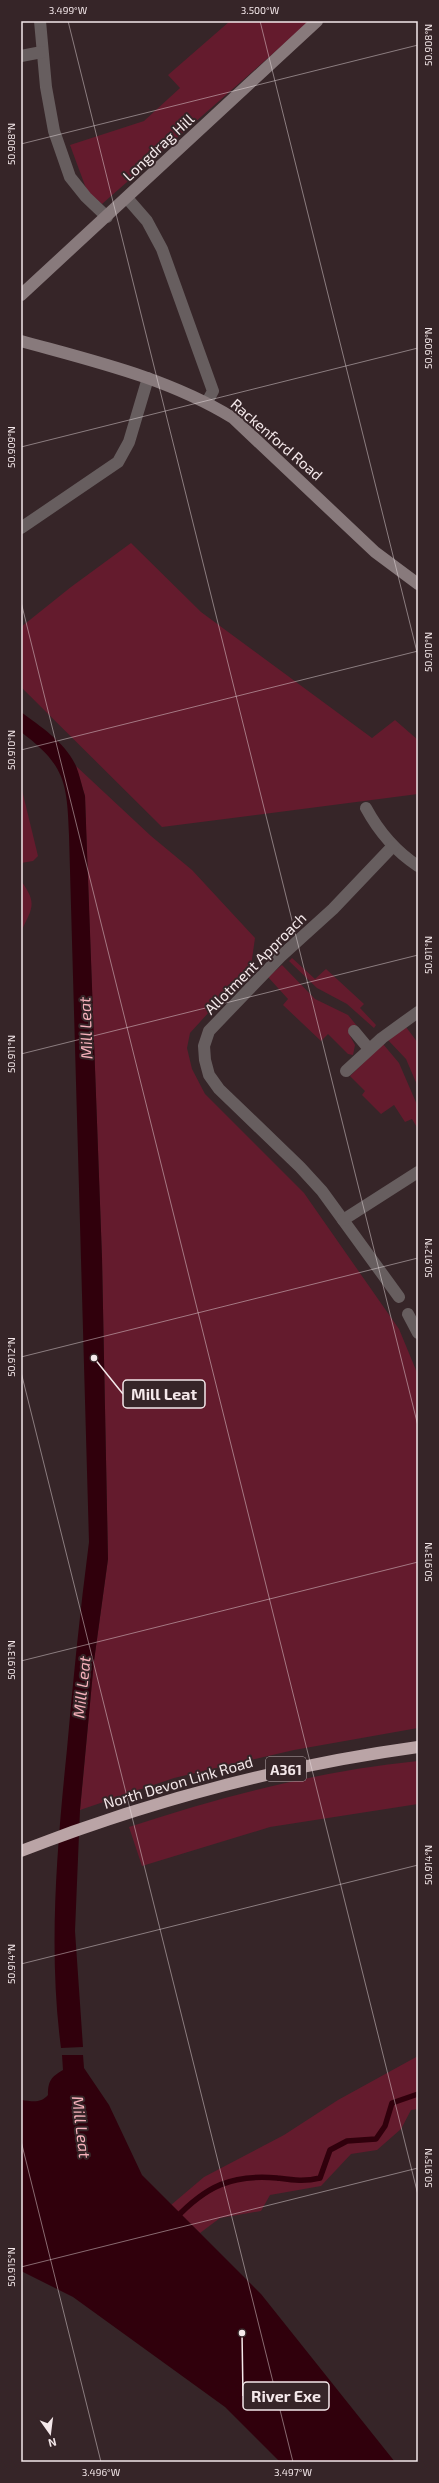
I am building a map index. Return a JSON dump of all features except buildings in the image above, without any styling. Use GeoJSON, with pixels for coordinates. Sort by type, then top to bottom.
{"type":"FeatureCollection","features":[{"type":"Feature","properties":{"kind":"highway","name":"North Devon Link Road"},"geometry":{"type":"LineString","coordinates":[[21,1851],[157,1803],[271,1772],[362,1754],[418,1747]]}},
{"type":"Feature","properties":{"kind":"street"},"geometry":{"type":"LineString","coordinates":[[40,21],[46,87],[54,131],[70,177],[86,197],[107,217]]}},
{"type":"Feature","properties":{"kind":"street","name":"Longdrag Hill"},"geometry":{"type":"LineString","coordinates":[[21,295],[317,21]]}},
{"type":"Feature","properties":{"kind":"street"},"geometry":{"type":"LineString","coordinates":[[21,56],[42,52]]}},
{"type":"Feature","properties":{"kind":"street"},"geometry":{"type":"LineString","coordinates":[[127,198],[147,221],[162,249],[212,392],[207,402]]}},
{"type":"Feature","properties":{"kind":"street","name":"Rackenford Road"},"geometry":{"type":"LineString","coordinates":[[21,341],[182,389],[207,402],[233,418],[375,552],[418,584]]}},
{"type":"Feature","properties":{"kind":"street"},"geometry":{"type":"LineString","coordinates":[[21,528],[118,462],[129,442],[148,378]]}},
{"type":"Feature","properties":{"kind":"street"},"geometry":{"type":"LineString","coordinates":[[366,808],[377,828],[393,846],[418,866]]}},
{"type":"Feature","properties":{"kind":"street","name":"Allotment Approach"},"geometry":{"type":"LineString","coordinates":[[393,846],[333,909],[280,957],[228,1010],[209,1031],[204,1046],[209,1075],[220,1089],[300,1167],[343,1220],[399,1297]]}},
{"type":"Feature","properties":{"kind":"street"},"geometry":{"type":"LineString","coordinates":[[346,1071],[369,1050],[418,1012]]}},
{"type":"Feature","properties":{"kind":"street"},"geometry":{"type":"LineString","coordinates":[[354,1031],[369,1050]]}},
{"type":"Feature","properties":{"kind":"street"},"geometry":{"type":"LineString","coordinates":[[343,1220],[418,1172]]}},
{"type":"Feature","properties":{"kind":"street"},"geometry":{"type":"LineString","coordinates":[[408,1314],[418,1333]]}},
{"type":"Feature","properties":{"kind":"shaded area"},"geometry":{"type":"Polygon","coordinates":[[[230,21],[310,21],[102,204],[87,191],[70,145],[144,121],[180,88],[168,75],[230,21]]]}},
{"type":"Feature","properties":{"kind":"shaded area"},"geometry":{"type":"Polygon","coordinates":[[[131,543],[201,612],[372,738],[395,720],[418,740],[418,794],[162,827],[21,687],[21,627],[71,587],[131,543]]]}},
{"type":"Feature","properties":{"kind":"shaded area"},"geometry":{"type":"Polygon","coordinates":[[[76,766],[151,836],[192,870],[255,938],[251,966],[190,1033],[187,1048],[192,1069],[205,1094],[304,1193],[399,1329],[418,1375],[418,1728],[294,1750],[174,1778],[80,1810],[94,1661],[108,1559],[102,1258],[85,796],[76,766]]]}},
{"type":"Feature","properties":{"kind":"shaded area"},"geometry":{"type":"Polygon","coordinates":[[[21,786],[38,856],[33,861],[21,863],[21,786]]]}},
{"type":"Feature","properties":{"kind":"shaded area"},"geometry":{"type":"Polygon","coordinates":[[[21,881],[30,895],[32,906],[21,932],[21,881]]]}},
{"type":"Feature","properties":{"kind":"shaded area"},"geometry":{"type":"Polygon","coordinates":[[[292,958],[315,979],[326,969],[364,1004],[360,1008],[376,1025],[374,1028],[347,1004],[317,988],[289,961],[292,958]]]}},
{"type":"Feature","properties":{"kind":"shaded area"},"geometry":{"type":"Polygon","coordinates":[[[282,965],[315,999],[348,1015],[357,1026],[349,1034],[355,1045],[353,1055],[348,1054],[328,1034],[321,1041],[283,1005],[288,999],[268,977],[282,965]]]}},
{"type":"Feature","properties":{"kind":"shaded area"},"geometry":{"type":"Polygon","coordinates":[[[406,1027],[418,1043],[418,1087],[406,1059],[388,1040],[406,1027]]]}},
{"type":"Feature","properties":{"kind":"shaded area"},"geometry":{"type":"Polygon","coordinates":[[[383,1044],[399,1063],[418,1107],[418,1129],[412,1119],[405,1122],[394,1105],[381,1114],[362,1095],[365,1091],[350,1076],[383,1044]]]}},
{"type":"Feature","properties":{"kind":"shaded area"},"geometry":{"type":"Polygon","coordinates":[[[418,1761],[418,1804],[270,1827],[142,1866],[129,1827],[200,1805],[272,1786],[344,1771],[418,1761]]]}},
{"type":"Feature","properties":{"kind":"shaded area"},"geometry":{"type":"Polygon","coordinates":[[[418,2056],[418,2109],[411,2110],[401,2129],[377,2150],[351,2154],[321,2186],[270,2195],[261,2211],[220,2218],[200,2233],[171,2205],[204,2177],[284,2135],[338,2100],[418,2056]]]}},
{"type":"Feature","properties":{"kind":"water"},"geometry":{"type":"Polygon","coordinates":[[[21,712],[44,729],[66,750],[76,766],[85,796],[102,1258],[108,1559],[94,1661],[80,1810],[75,1931],[83,2047],[61,2048],[55,1974],[55,1898],[57,1861],[74,1671],[89,1542],[69,835],[67,801],[61,776],[47,755],[21,732],[21,712]]]}},
{"type":"Feature","properties":{"kind":"water"},"geometry":{"type":"Polygon","coordinates":[[[62,2055],[83,2055],[84,2068],[109,2105],[142,2175],[261,2294],[395,2462],[280,2462],[225,2407],[73,2297],[21,2271],[21,2100],[39,2101],[48,2095],[51,2080],[63,2070],[62,2055]]]}},
{"type":"Feature","properties":{"kind":"waterway"},"geometry":{"type":"LineString","coordinates":[[175,2219],[186,2208],[209,2190],[233,2181],[261,2177],[298,2180],[320,2178],[330,2150],[347,2141],[376,2139],[385,2126],[392,2103],[418,2094]]}},
{"type":"Feature","properties":{"kind":"place","name":"Mill Leat"},"geometry":{"type":"Point","coordinates":[94,1358]}},
{"type":"Feature","properties":{"kind":"place","name":"River Exe"},"geometry":{"type":"Point","coordinates":[242,2333]}}]}
